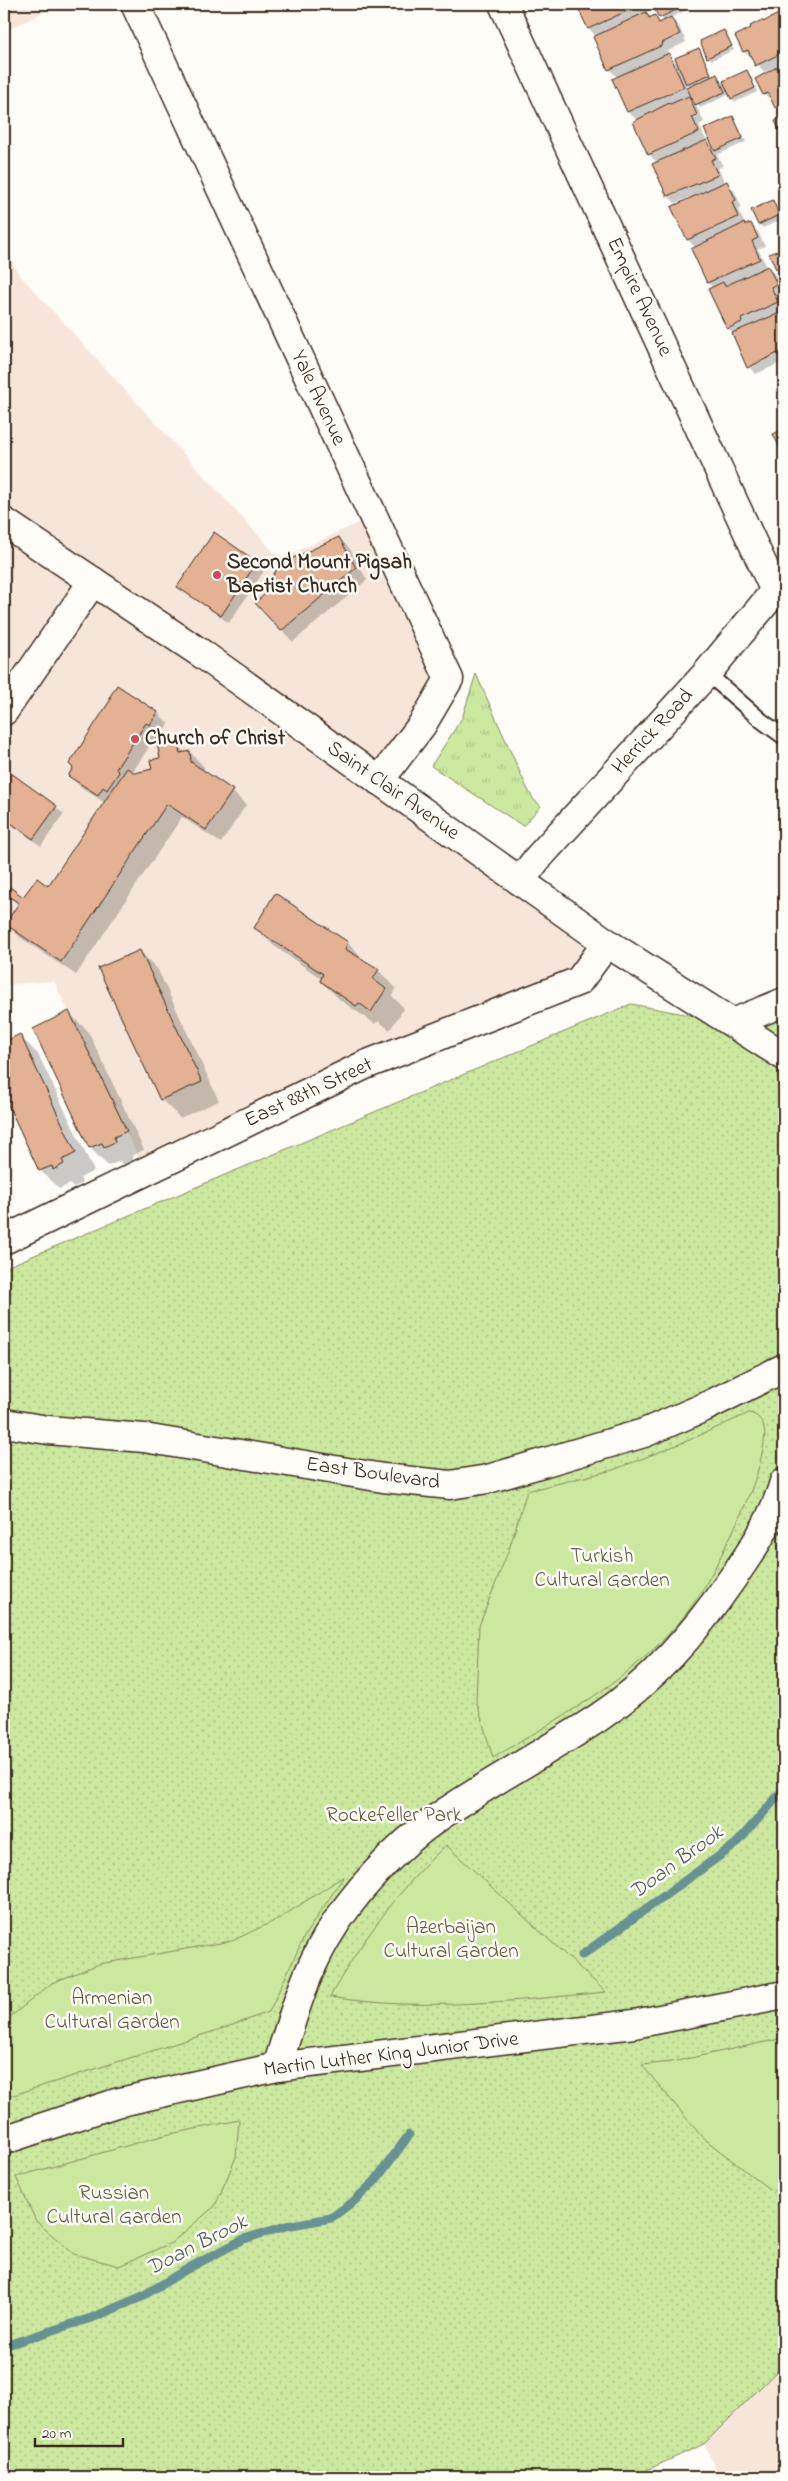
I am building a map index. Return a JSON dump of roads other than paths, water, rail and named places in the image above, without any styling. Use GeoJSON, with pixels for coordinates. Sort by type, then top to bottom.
{"type":"FeatureCollection","features":[{"type":"Feature","properties":{"kind":"street","name":"Yale Avenue"},"geometry":{"type":"LineString","coordinates":[[135,4],[449,679],[422,725],[378,781]]}},
{"type":"Feature","properties":{"kind":"street","name":"Empire Avenue"},"geometry":{"type":"LineString","coordinates":[[503,4],[779,587]]}},
{"type":"Feature","properties":{"kind":"street","name":"Saint Clair Avenue"},"geometry":{"type":"LineString","coordinates":[[4,522],[202,654],[607,943],[784,1056]]}},
{"type":"Feature","properties":{"kind":"street"},"geometry":{"type":"LineString","coordinates":[[4,711],[93,581]]}},
{"type":"Feature","properties":{"kind":"street","name":"Herrick Road"},"geometry":{"type":"LineString","coordinates":[[520,881],[537,859],[707,673],[779,587]]}},
{"type":"Feature","properties":{"kind":"street","name":"East 88th Street"},"geometry":{"type":"LineString","coordinates":[[4,1240],[365,1065],[578,981],[607,943]]}},
{"type":"Feature","properties":{"kind":"street"},"geometry":{"type":"LineString","coordinates":[[732,1023],[784,1002]]}},
{"type":"Feature","properties":{"kind":"street","name":"East Boulevard"},"geometry":{"type":"LineString","coordinates":[[4,1424],[48,1430],[144,1438],[383,1478],[450,1485],[488,1479],[644,1433],[698,1410],[784,1368]]}},
{"type":"Feature","properties":{"kind":"street"},"geometry":{"type":"LineString","coordinates":[[277,2067],[298,2004],[317,1956],[339,1919],[365,1885],[412,1839],[436,1819],[590,1724],[618,1704],[663,1666],[710,1612],[751,1552],[776,1508],[784,1482]]}},
{"type":"Feature","properties":{"kind":"street","name":"Martin Luther King Junior Drive"},"geometry":{"type":"LineString","coordinates":[[4,2140],[116,2102],[277,2067],[634,2024],[784,1995]]}},
{"type":"Feature","properties":{"kind":"lane"},"geometry":{"type":"LineString","coordinates":[[707,673],[762,721],[784,737]]}},
{"type":"Feature","properties":{"kind":"waterway","name":"Doan Brook"},"geometry":{"type":"LineString","coordinates":[[582,1955],[736,1844],[784,1789]]}},
{"type":"Feature","properties":{"kind":"waterway","name":"Doan Brook"},"geometry":{"type":"LineString","coordinates":[[4,2346],[94,2317],[141,2297],[187,2269],[244,2239],[286,2226],[331,2218],[354,2201],[375,2181],[409,2135]]}},
{"type":"Feature","properties":{"kind":"place","name":"Second Mount Pigsah Baptist Church"},"geometry":{"type":"Point","coordinates":[217,575]}},
{"type":"Feature","properties":{"kind":"place","name":"Church of Christ"},"geometry":{"type":"Point","coordinates":[135,739]}},
{"type":"Feature","properties":{"kind":"park label","name":"Turkish Cultural Garden"},"geometry":{"type":"Point","coordinates":[602,1569]}},
{"type":"Feature","properties":{"kind":"park label","name":"Rockefeller Park"},"geometry":{"type":"Point","coordinates":[394,1816]}},
{"type":"Feature","properties":{"kind":"park label","name":"Azerbaijan Cultural Garden"},"geometry":{"type":"Point","coordinates":[451,1940]}},
{"type":"Feature","properties":{"kind":"park label","name":"Armenian Cultural Garden"},"geometry":{"type":"Point","coordinates":[112,2011]}},
{"type":"Feature","properties":{"kind":"park label","name":"Russian Cultural Garden"},"geometry":{"type":"Point","coordinates":[114,2206]}}]}
